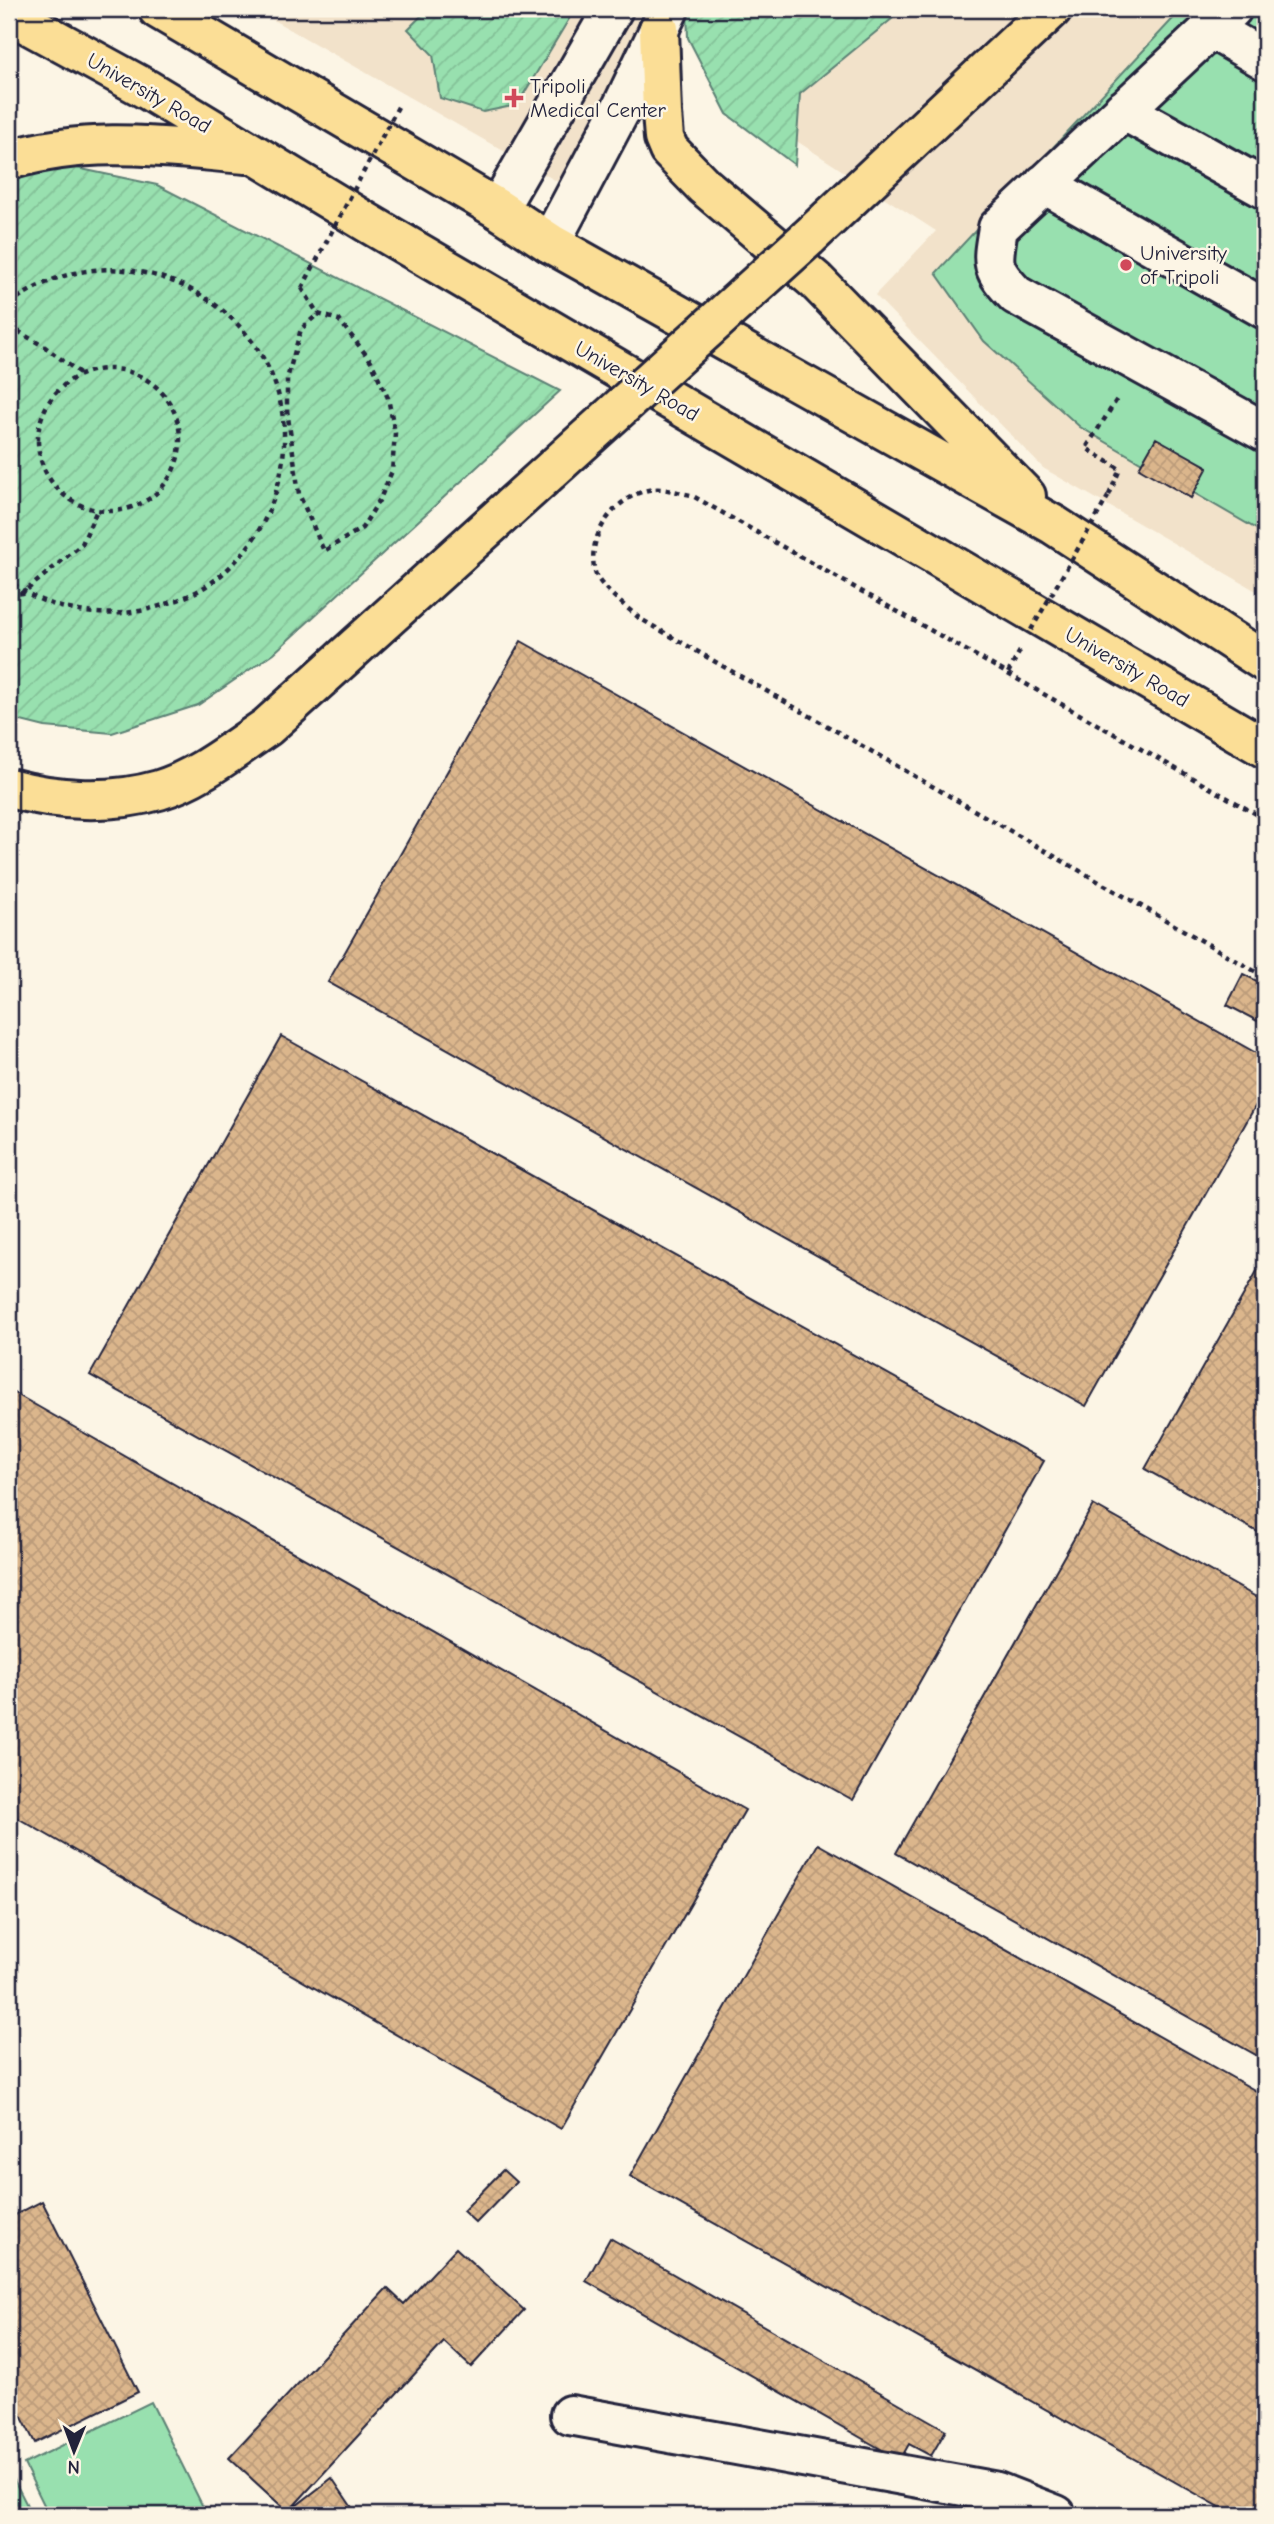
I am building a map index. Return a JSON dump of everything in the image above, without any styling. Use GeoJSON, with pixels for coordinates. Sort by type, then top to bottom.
{"type":"FeatureCollection","features":[{"type":"Feature","properties":{"kind":"highway"},"geometry":{"type":"LineString","coordinates":[[158,9],[498,209],[550,243],[1054,525],[1265,662]]}},
{"type":"Feature","properties":{"kind":"highway"},"geometry":{"type":"LineString","coordinates":[[9,788],[95,801],[160,790],[205,769],[267,727],[808,238],[1052,9]]}},
{"type":"Feature","properties":{"kind":"highway","name":"University Road"},"geometry":{"type":"LineString","coordinates":[[9,14],[148,90],[1265,748]]}},
{"type":"Feature","properties":{"kind":"highway"},"geometry":{"type":"LineString","coordinates":[[664,19],[662,113],[664,138],[669,150],[704,186],[816,281],[1054,525]]}},
{"type":"Feature","properties":{"kind":"highway"},"geometry":{"type":"LineString","coordinates":[[9,160],[74,146],[107,144],[256,155]]}},
{"type":"Feature","properties":{"kind":"lane"},"geometry":{"type":"LineString","coordinates":[[498,209],[612,9]]}},
{"type":"Feature","properties":{"kind":"lane"},"geometry":{"type":"LineString","coordinates":[[1265,60],[1221,18],[998,228],[993,260],[999,277],[1016,295],[1265,432]]}},
{"type":"Feature","properties":{"kind":"lane"},"geometry":{"type":"LineString","coordinates":[[550,243],[584,181],[664,19]]}},
{"type":"Feature","properties":{"kind":"lane"},"geometry":{"type":"LineString","coordinates":[[1123,110],[1265,189]]}},
{"type":"Feature","properties":{"kind":"lane"},"geometry":{"type":"LineString","coordinates":[[1044,184],[1265,309]]}},
{"type":"Feature","properties":{"kind":"lane"},"geometry":{"type":"LineString","coordinates":[[570,2415],[998,2492],[1056,2515]]}},
{"type":"Feature","properties":{"kind":"path"},"geometry":{"type":"LineString","coordinates":[[318,314],[301,329],[287,379],[287,410],[299,494],[324,551],[362,528],[374,509],[392,471],[396,433],[388,398],[371,361],[339,320],[318,314],[302,288],[399,105]]}},
{"type":"Feature","properties":{"kind":"path"},"geometry":{"type":"LineString","coordinates":[[9,304],[34,287],[80,272],[129,270],[177,282],[219,306],[252,341],[275,384],[284,432],[280,480],[266,520],[243,554],[212,582],[176,602],[136,612],[94,613],[23,593],[9,580]]}},
{"type":"Feature","properties":{"kind":"path"},"geometry":{"type":"LineString","coordinates":[[9,327],[45,347],[80,374]]}},
{"type":"Feature","properties":{"kind":"path"},"geometry":{"type":"LineString","coordinates":[[1031,630],[1120,469],[1086,448],[1116,400],[1144,365]]}},
{"type":"Feature","properties":{"kind":"path"},"geometry":{"type":"LineString","coordinates":[[104,368],[129,370],[151,381],[168,398],[178,419],[181,444],[176,467],[163,488],[144,503],[121,511],[96,510],[75,503],[57,488],[44,470],[38,448],[38,425],[47,404],[61,386],[80,374],[104,368]]}},
{"type":"Feature","properties":{"kind":"path"},"geometry":{"type":"LineString","coordinates":[[1265,818],[691,495],[655,489],[627,497],[605,520],[593,553],[595,574],[612,595],[639,618],[1265,977]]}},
{"type":"Feature","properties":{"kind":"path"},"geometry":{"type":"LineString","coordinates":[[9,595],[23,593],[82,544],[96,510]]}},
{"type":"Feature","properties":{"kind":"shaded area","name":"Tripoli Medical Center"},"geometry":{"type":"Polygon","coordinates":[[[254,9],[668,9],[567,187],[254,9]]]}},
{"type":"Feature","properties":{"kind":"shaded area","name":"University of Tripoli"},"geometry":{"type":"Polygon","coordinates":[[[751,9],[1265,9],[1265,596],[1043,468],[875,295],[936,231],[710,85],[751,9]]]}},
{"type":"Feature","properties":{"kind":"green space"},"geometry":{"type":"Polygon","coordinates":[[[428,9],[575,9],[517,105],[483,112],[440,98],[433,55],[408,29],[428,9]]]}},
{"type":"Feature","properties":{"kind":"green space"},"geometry":{"type":"Polygon","coordinates":[[[687,9],[904,9],[800,94],[795,165],[727,114],[688,38],[687,9]]]}},
{"type":"Feature","properties":{"kind":"green space","name":"University of Tripoli"},"geometry":{"type":"Polygon","coordinates":[[[1182,9],[1265,9],[1265,534],[1080,427],[984,341],[936,273],[1182,9]]]}},
{"type":"Feature","properties":{"kind":"green space"},"geometry":{"type":"Polygon","coordinates":[[[67,166],[157,185],[560,391],[274,653],[198,705],[112,733],[45,727],[9,718],[9,179],[67,166]]]}},
{"type":"Feature","properties":{"kind":"green space"},"geometry":{"type":"Polygon","coordinates":[[[151,2402],[207,2515],[49,2515],[24,2464],[151,2402]]]}},
{"type":"Feature","properties":{"kind":"green space"},"geometry":{"type":"Polygon","coordinates":[[[9,2470],[32,2515],[9,2515],[9,2470]]]}},
{"type":"Feature","properties":{"kind":"building"},"geometry":{"type":"Polygon","coordinates":[[[1156,438],[1208,467],[1191,498],[1139,468],[1156,438]]]}},
{"type":"Feature","properties":{"kind":"building"},"geometry":{"type":"Polygon","coordinates":[[[521,641],[1265,1058],[1265,1089],[1086,1406],[328,982],[521,641]]]}},
{"type":"Feature","properties":{"kind":"building"},"geometry":{"type":"Polygon","coordinates":[[[1243,974],[1265,985],[1265,1025],[1227,1005],[1243,974]]]}},
{"type":"Feature","properties":{"kind":"building"},"geometry":{"type":"Polygon","coordinates":[[[281,1036],[1044,1461],[853,1800],[90,1375],[281,1036]]]}},
{"type":"Feature","properties":{"kind":"building"},"geometry":{"type":"Polygon","coordinates":[[[1265,1257],[1265,1536],[1145,1469],[1265,1257]]]}},
{"type":"Feature","properties":{"kind":"building"},"geometry":{"type":"Polygon","coordinates":[[[9,1390],[745,1810],[561,2129],[9,1813],[9,1390]]]}},
{"type":"Feature","properties":{"kind":"building"},"geometry":{"type":"Polygon","coordinates":[[[1093,1505],[1265,1602],[1265,2060],[896,1853],[1093,1505]]]}},
{"type":"Feature","properties":{"kind":"building"},"geometry":{"type":"Polygon","coordinates":[[[818,1844],[1265,2096],[1265,2515],[1234,2515],[630,2176],[818,1844]]]}},
{"type":"Feature","properties":{"kind":"building"},"geometry":{"type":"Polygon","coordinates":[[[503,2170],[516,2182],[476,2223],[463,2211],[503,2170]]]}},
{"type":"Feature","properties":{"kind":"building"},"geometry":{"type":"Polygon","coordinates":[[[42,2201],[138,2392],[35,2443],[9,2392],[9,2218],[42,2201]]]}},
{"type":"Feature","properties":{"kind":"building"},"geometry":{"type":"Polygon","coordinates":[[[610,2238],[946,2430],[931,2456],[909,2444],[900,2460],[586,2281],[610,2238]]]}},
{"type":"Feature","properties":{"kind":"building"},"geometry":{"type":"Polygon","coordinates":[[[456,2248],[524,2310],[471,2367],[444,2342],[288,2512],[229,2458],[387,2288],[404,2304],[456,2248]]]}},
{"type":"Feature","properties":{"kind":"building"},"geometry":{"type":"Polygon","coordinates":[[[332,2478],[357,2515],[280,2515],[288,2512],[332,2478]]]}},
{"type":"Feature","properties":{"kind":"place","name":"Tripoli Medical Center"},"geometry":{"type":"Point","coordinates":[514,98]}},
{"type":"Feature","properties":{"kind":"place","name":"University of Tripoli"},"geometry":{"type":"Point","coordinates":[1126,265]}}]}
